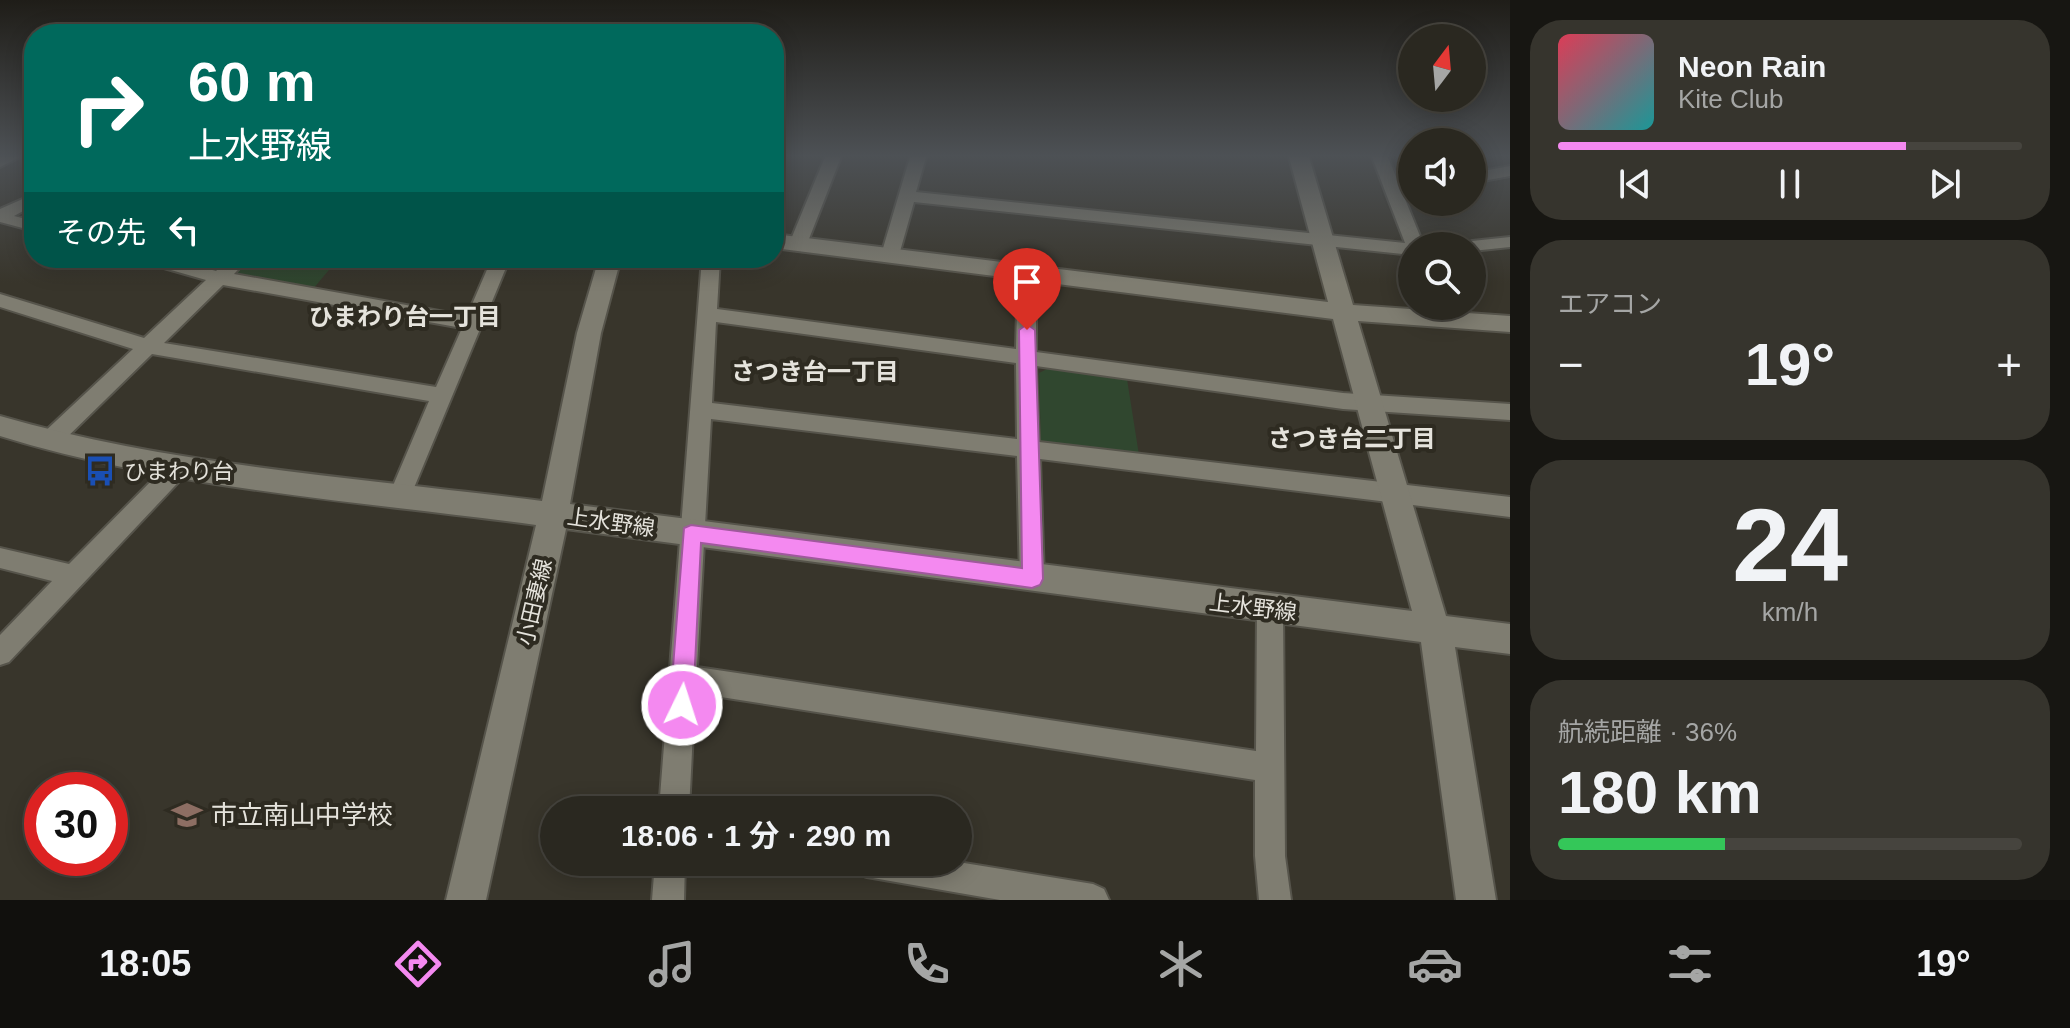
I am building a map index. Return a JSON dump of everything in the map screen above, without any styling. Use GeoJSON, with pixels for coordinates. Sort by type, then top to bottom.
{"type":"FeatureCollection","features":[{"type":"Feature","properties":{"kind":"street"},"geometry":{"type":"LineString","coordinates":[[798,244],[816,199]]}},
{"type":"Feature","properties":{"kind":"street"},"geometry":{"type":"LineString","coordinates":[[890,255],[905,199]]}},
{"type":"Feature","properties":{"kind":"street"},"geometry":{"type":"LineString","coordinates":[[933,199],[1324,242],[1398,246]]}},
{"type":"Feature","properties":{"kind":"street"},"geometry":{"type":"LineString","coordinates":[[1311,199],[1443,662],[1476,900]]}},
{"type":"Feature","properties":{"kind":"street"},"geometry":{"type":"LineString","coordinates":[[1397,199],[1409,232]]}},
{"type":"Feature","properties":{"kind":"street"},"geometry":{"type":"LineString","coordinates":[[0,216],[24,204]]}},
{"type":"Feature","properties":{"kind":"street"},"geometry":{"type":"LineString","coordinates":[[0,216],[24,223]]}},
{"type":"Feature","properties":{"kind":"street"},"geometry":{"type":"LineString","coordinates":[[784,242],[1344,312],[1510,324]]}},
{"type":"Feature","properties":{"kind":"street"},"geometry":{"type":"LineString","coordinates":[[1486,245],[1510,242]]}},
{"type":"Feature","properties":{"kind":"street"},"geometry":{"type":"LineString","coordinates":[[184,268],[220,278],[476,324]]}},
{"type":"Feature","properties":{"kind":"street"},"geometry":{"type":"LineString","coordinates":[[49,441],[230,268]]}},
{"type":"Feature","properties":{"kind":"street"},"geometry":{"type":"LineString","coordinates":[[400,495],[476,324],[494,268]]}},
{"type":"Feature","properties":{"kind":"street","name":"小田妻線"},"geometry":{"type":"LineString","coordinates":[[466,900],[554,513],[589,333],[607,268]]}},
{"type":"Feature","properties":{"kind":"street"},"geometry":{"type":"LineString","coordinates":[[675,796],[710,268]]}},
{"type":"Feature","properties":{"kind":"street"},"geometry":{"type":"LineString","coordinates":[[1027,272],[1032,579]]}},
{"type":"Feature","properties":{"kind":"street"},"geometry":{"type":"LineString","coordinates":[[0,300],[149,347],[444,396]]}},
{"type":"Feature","properties":{"kind":"street"},"geometry":{"type":"LineString","coordinates":[[708,314],[1368,403],[1510,412]]}},
{"type":"Feature","properties":{"kind":"street"},"geometry":{"type":"LineString","coordinates":[[702,410],[1510,507]]}},
{"type":"Feature","properties":{"kind":"street","name":"上水野線"},"geometry":{"type":"LineString","coordinates":[[0,426],[49,441],[180,466],[1510,639]]}},
{"type":"Feature","properties":{"kind":"street"},"geometry":{"type":"LineString","coordinates":[[0,653],[180,466]]}},
{"type":"Feature","properties":{"kind":"street"},"geometry":{"type":"LineString","coordinates":[[0,558],[74,576]]}},
{"type":"Feature","properties":{"kind":"street"},"geometry":{"type":"LineString","coordinates":[[1270,609],[1270,856],[1275,900]]}},
{"type":"Feature","properties":{"kind":"street"},"geometry":{"type":"LineString","coordinates":[[684,678],[1272,768]]}},
{"type":"Feature","properties":{"kind":"street"},"geometry":{"type":"LineString","coordinates":[[668,900],[669,876]]}},
{"type":"Feature","properties":{"kind":"street"},"geometry":{"type":"LineString","coordinates":[[950,876],[1093,900]]}},
{"type":"Feature","properties":{"kind":"green space"},"geometry":{"type":"Polygon","coordinates":[[[237,268],[331,268],[313,289],[231,274],[237,268]]]}},
{"type":"Feature","properties":{"kind":"green space"},"geometry":{"type":"Polygon","coordinates":[[[1047,369],[1127,379],[1139,455],[1041,444],[1039,373],[1047,369]]]}},
{"type":"Feature","properties":{"kind":"place","name":"ひまわり台"},"geometry":{"type":"Point","coordinates":[100,471]}},
{"type":"Feature","properties":{"kind":"place","name":"市立南山中学校"},"geometry":{"type":"Point","coordinates":[187,815]}},
{"type":"Feature","properties":{"kind":"district","name":"ひまわり台一丁目"},"geometry":{"type":"Point","coordinates":[405,317]}},
{"type":"Feature","properties":{"kind":"district","name":"さつき台一丁目"},"geometry":{"type":"Point","coordinates":[815,372]}},
{"type":"Feature","properties":{"kind":"district","name":"さつき台二丁目"},"geometry":{"type":"Point","coordinates":[1352,439]}},
{"type":"Feature","properties":{"kind":"route"},"geometry":{"type":"LineString","coordinates":[[682,705],[691,534],[1032,579],[1027,330]]}}]}
